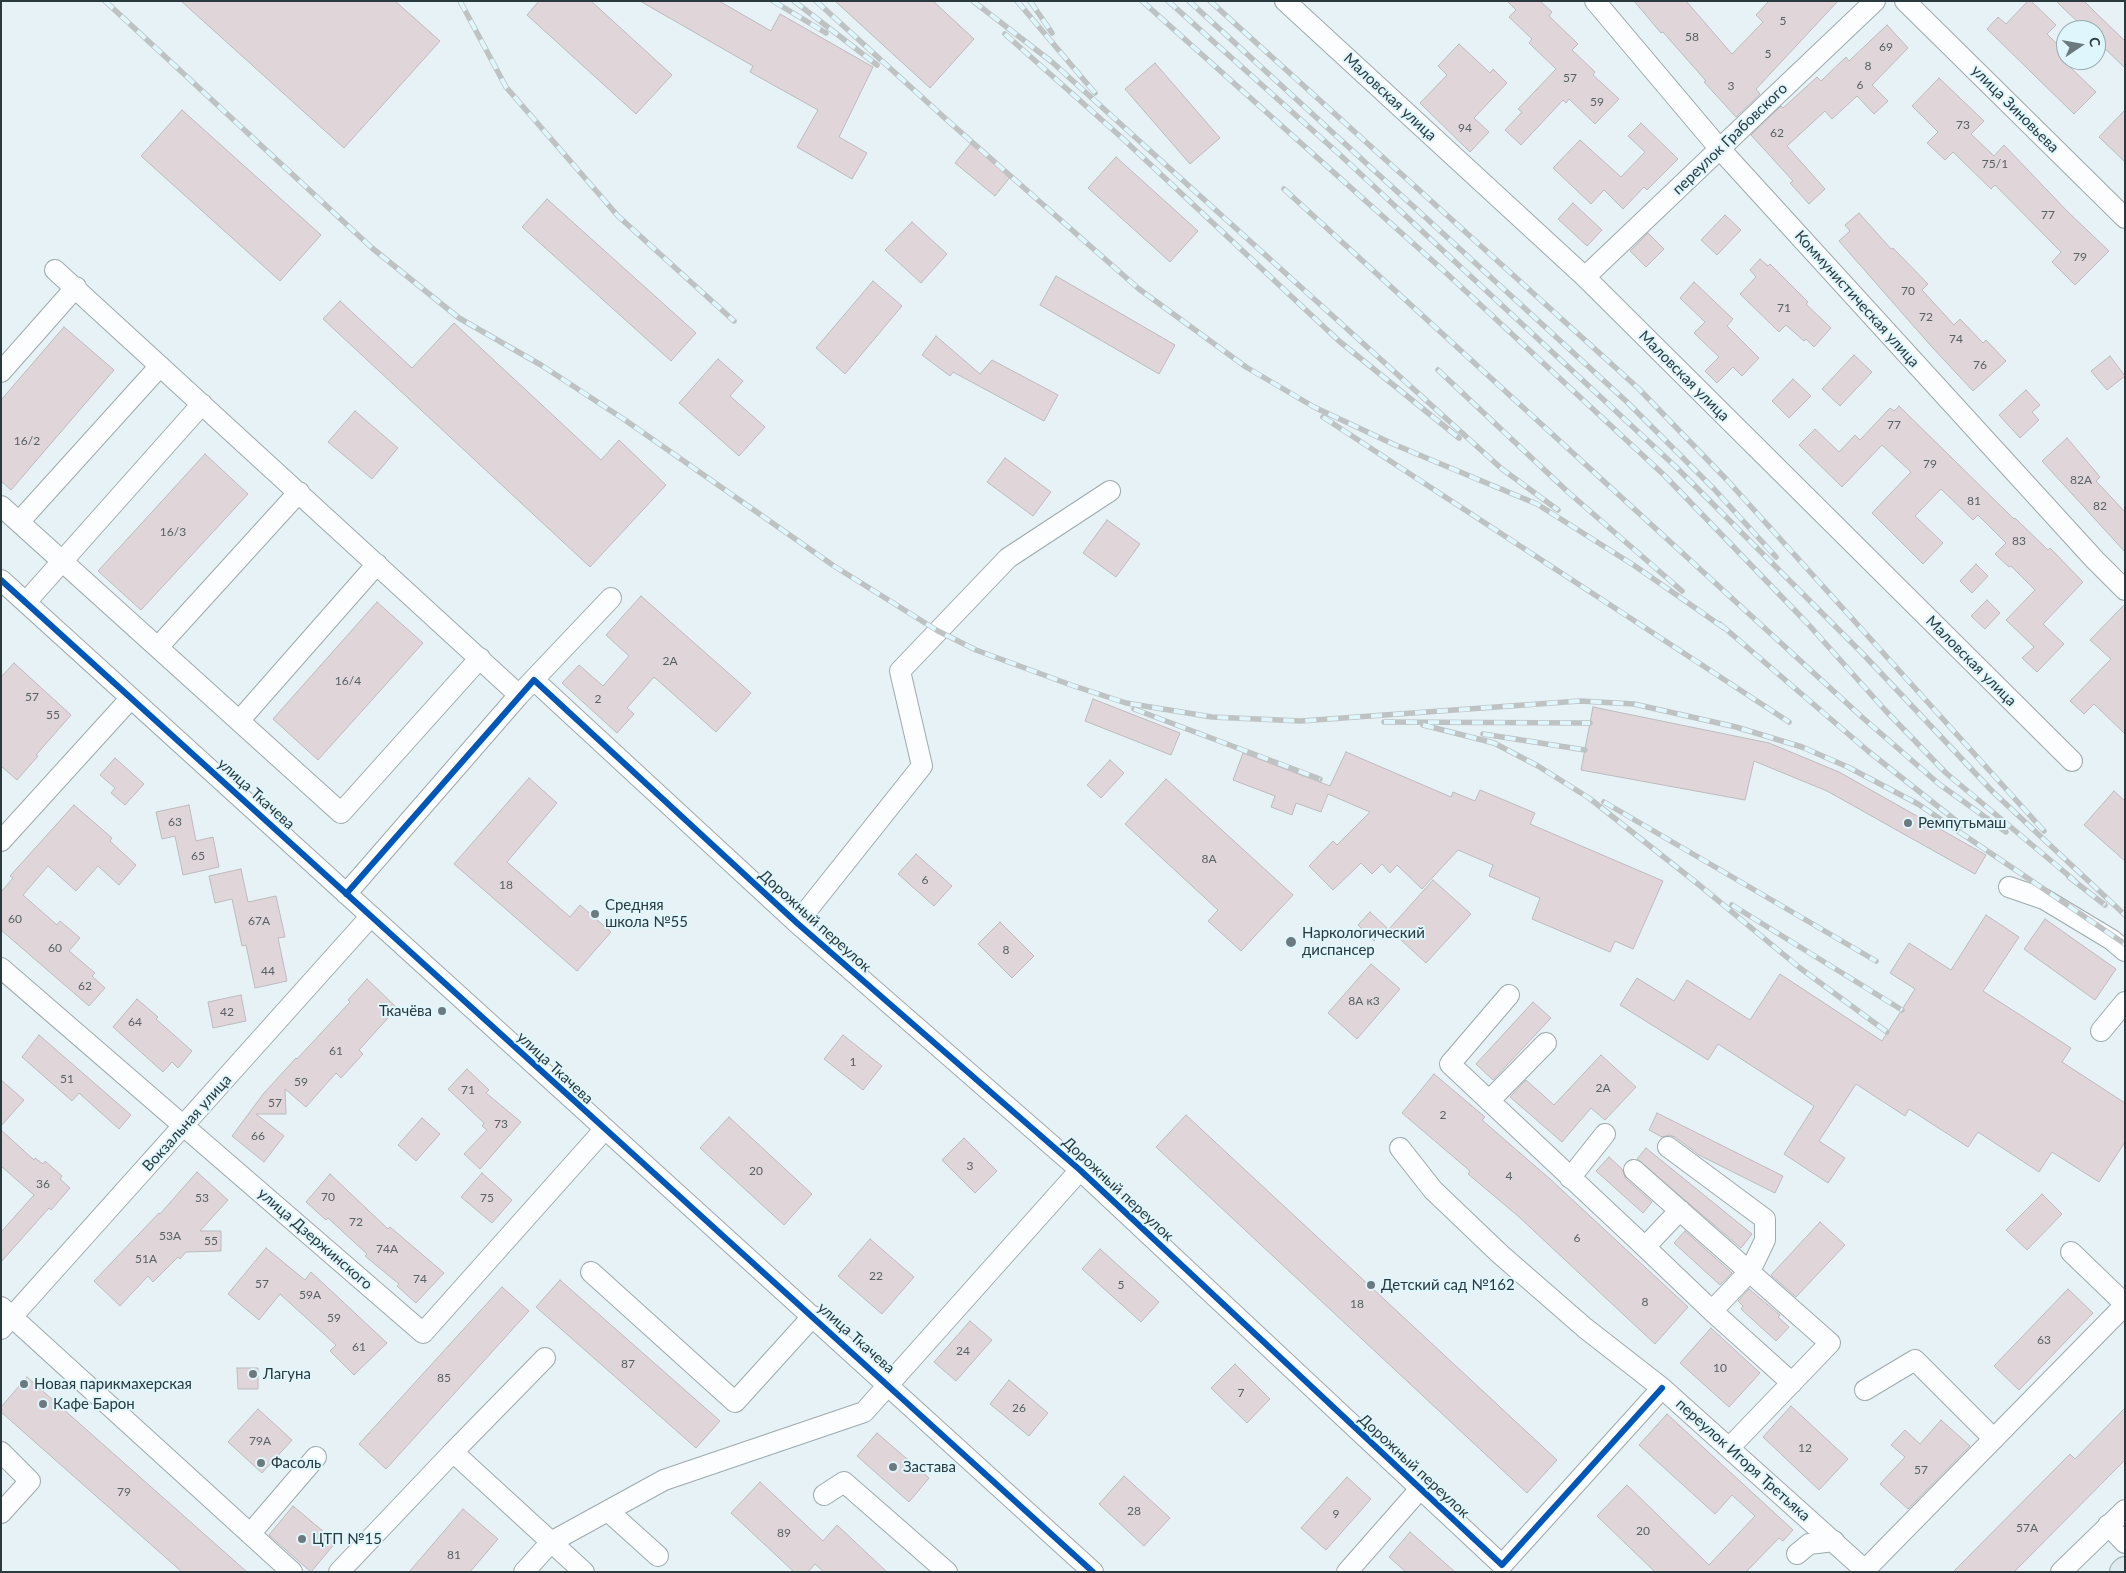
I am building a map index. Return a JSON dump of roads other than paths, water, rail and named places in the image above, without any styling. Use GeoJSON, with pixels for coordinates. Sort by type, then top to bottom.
{"type":"FeatureCollection","features":[{"type":"Feature","properties":{"kind":"street","name":"Маловская улица"},"geometry":{"type":"LineString","coordinates":[[1285,1],[1585,277],[2072,761]]}},
{"type":"Feature","properties":{"kind":"street","name":"Коммунистическая улица"},"geometry":{"type":"LineString","coordinates":[[1596,1],[1719,148],[2095,560],[2125,590]]}},
{"type":"Feature","properties":{"kind":"street","name":"переулок Грабовского"},"geometry":{"type":"LineString","coordinates":[[1585,277],[1875,1]]}},
{"type":"Feature","properties":{"kind":"street","name":"улица Зиновьева"},"geometry":{"type":"LineString","coordinates":[[1905,1],[2125,218]]}},
{"type":"Feature","properties":{"kind":"street"},"geometry":{"type":"LineString","coordinates":[[55,270],[519,695]]}},
{"type":"Feature","properties":{"kind":"street"},"geometry":{"type":"LineString","coordinates":[[1,372],[76,288]]}},
{"type":"Feature","properties":{"kind":"street"},"geometry":{"type":"LineString","coordinates":[[19,522],[160,366]]}},
{"type":"Feature","properties":{"kind":"street"},"geometry":{"type":"LineString","coordinates":[[26,602],[202,404]]}},
{"type":"Feature","properties":{"kind":"street"},"geometry":{"type":"LineString","coordinates":[[158,647],[299,492]]}},
{"type":"Feature","properties":{"kind":"street"},"geometry":{"type":"LineString","coordinates":[[797,924],[922,766],[900,671],[1008,558],[1110,492]]}},
{"type":"Feature","properties":{"kind":"street"},"geometry":{"type":"LineString","coordinates":[[1,506],[341,812],[480,658]]}},
{"type":"Feature","properties":{"kind":"street"},"geometry":{"type":"LineString","coordinates":[[239,721],[377,564]]}},
{"type":"Feature","properties":{"kind":"street","name":"улица Ткачева"},"geometry":{"type":"LineString","coordinates":[[1,580],[604,1130],[813,1316],[1083,1568]]}},
{"type":"Feature","properties":{"kind":"street"},"geometry":{"type":"LineString","coordinates":[[346,894],[519,695],[610,598]]}},
{"type":"Feature","properties":{"kind":"street","name":"Дорожный переулок"},"geometry":{"type":"LineString","coordinates":[[534,680],[797,924],[1080,1170],[1506,1568],[1662,1388]]}},
{"type":"Feature","properties":{"kind":"street"},"geometry":{"type":"LineString","coordinates":[[1,840],[131,698]]}},
{"type":"Feature","properties":{"kind":"street"},"geometry":{"type":"LineString","coordinates":[[2009,887],[2044,899],[2112,940],[2125,951]]}},
{"type":"Feature","properties":{"kind":"street","name":"Вокзальная улица"},"geometry":{"type":"LineString","coordinates":[[5,1318],[185,1125],[371,916]]}},
{"type":"Feature","properties":{"kind":"street","name":"улица Дзержинского"},"geometry":{"type":"LineString","coordinates":[[1,968],[185,1125],[423,1333],[604,1130]]}},
{"type":"Feature","properties":{"kind":"street"},"geometry":{"type":"LineString","coordinates":[[1509,995],[1450,1064],[1712,1311],[1792,1383]]}},
{"type":"Feature","properties":{"kind":"street"},"geometry":{"type":"LineString","coordinates":[[2101,1031],[2125,1002]]}},
{"type":"Feature","properties":{"kind":"street"},"geometry":{"type":"LineString","coordinates":[[1489,1101],[1546,1043]]}},
{"type":"Feature","properties":{"kind":"street"},"geometry":{"type":"LineString","coordinates":[[1570,1178],[1605,1134]]}},
{"type":"Feature","properties":{"kind":"street"},"geometry":{"type":"LineString","coordinates":[[1668,1147],[1764,1218],[1765,1240],[1750,1271],[1712,1311]]}},
{"type":"Feature","properties":{"kind":"street","name":"переулок Игоря Третьяка"},"geometry":{"type":"LineString","coordinates":[[1400,1148],[1433,1190],[1500,1254],[1585,1328],[1662,1388],[1866,1571]]}},
{"type":"Feature","properties":{"kind":"street"},"geometry":{"type":"LineString","coordinates":[[524,1572],[551,1542],[664,1480],[864,1412],[1080,1170]]}},
{"type":"Feature","properties":{"kind":"street"},"geometry":{"type":"LineString","coordinates":[[1634,1170],[1830,1343],[1730,1448]]}},
{"type":"Feature","properties":{"kind":"street"},"geometry":{"type":"LineString","coordinates":[[1646,1247],[1680,1210]]}},
{"type":"Feature","properties":{"kind":"street"},"geometry":{"type":"LineString","coordinates":[[1866,1571],[2125,1305],[2071,1252]]}},
{"type":"Feature","properties":{"kind":"street"},"geometry":{"type":"LineString","coordinates":[[591,1272],[735,1402],[813,1316]]}},
{"type":"Feature","properties":{"kind":"street"},"geometry":{"type":"LineString","coordinates":[[5,1318],[292,1572]]}},
{"type":"Feature","properties":{"kind":"street"},"geometry":{"type":"LineString","coordinates":[[339,1572],[545,1358]]}},
{"type":"Feature","properties":{"kind":"street"},"geometry":{"type":"LineString","coordinates":[[1865,1390],[1915,1360],[1994,1439]]}},
{"type":"Feature","properties":{"kind":"street"},"geometry":{"type":"LineString","coordinates":[[1,1452],[30,1480],[1,1513]]}},
{"type":"Feature","properties":{"kind":"street"},"geometry":{"type":"LineString","coordinates":[[453,1452],[584,1572]]}},
{"type":"Feature","properties":{"kind":"street"},"geometry":{"type":"LineString","coordinates":[[250,1534],[316,1456]]}},
{"type":"Feature","properties":{"kind":"street"},"geometry":{"type":"LineString","coordinates":[[824,1495],[844,1482],[947,1572]]}},
{"type":"Feature","properties":{"kind":"street"},"geometry":{"type":"LineString","coordinates":[[1347,1572],[1420,1489]]}},
{"type":"Feature","properties":{"kind":"street"},"geometry":{"type":"LineString","coordinates":[[2061,1572],[2125,1510]]}},
{"type":"Feature","properties":{"kind":"street"},"geometry":{"type":"LineString","coordinates":[[608,1511],[658,1556]]}},
{"type":"Feature","properties":{"kind":"street"},"geometry":{"type":"LineString","coordinates":[[2108,1526],[2125,1542]]}},
{"type":"Feature","properties":{"kind":"street"},"geometry":{"type":"LineString","coordinates":[[1797,1554],[1808,1544],[1834,1541]]}},
{"type":"Feature","properties":{"kind":"railway"},"geometry":{"type":"LineString","coordinates":[[105,1],[372,248],[459,318],[541,365],[625,420],[834,566],[938,631],[976,650],[1126,703],[1212,717],[1301,721],[1580,701],[1634,704],[1736,727],[1802,747],[1848,767],[1918,804],[2125,944]]}},
{"type":"Feature","properties":{"kind":"railway"},"geometry":{"type":"LineString","coordinates":[[460,1],[506,87],[618,216],[734,321]]}},
{"type":"Feature","properties":{"kind":"railway"},"geometry":{"type":"LineString","coordinates":[[773,1],[826,33]]}},
{"type":"Feature","properties":{"kind":"railway"},"geometry":{"type":"LineString","coordinates":[[794,1],[877,65]]}},
{"type":"Feature","properties":{"kind":"railway"},"geometry":{"type":"LineString","coordinates":[[816,1],[947,120],[1139,289],[1246,367],[1314,407],[1393,444],[1537,504],[1635,566],[1724,628]]}},
{"type":"Feature","properties":{"kind":"railway"},"geometry":{"type":"LineString","coordinates":[[973,1],[1052,62],[1502,469],[1558,510]]}},
{"type":"Feature","properties":{"kind":"railway"},"geometry":{"type":"LineString","coordinates":[[1017,1],[1095,93]]}},
{"type":"Feature","properties":{"kind":"railway"},"geometry":{"type":"LineString","coordinates":[[1030,1],[1052,33]]}},
{"type":"Feature","properties":{"kind":"railway"},"geometry":{"type":"LineString","coordinates":[[1142,1],[1444,271],[1664,475],[1808,624],[1885,710],[1946,773],[2074,880]]}},
{"type":"Feature","properties":{"kind":"railway"},"geometry":{"type":"LineString","coordinates":[[1168,1],[1338,153],[1676,467],[1863,654],[1993,792],[2125,915]]}},
{"type":"Feature","properties":{"kind":"railway"},"geometry":{"type":"LineString","coordinates":[[1189,1],[1626,401],[1714,489],[1776,557]]}},
{"type":"Feature","properties":{"kind":"railway"},"geometry":{"type":"LineString","coordinates":[[1210,1],[1638,388],[1727,480],[2044,831]]}},
{"type":"Feature","properties":{"kind":"railway"},"geometry":{"type":"LineString","coordinates":[[1005,34],[1121,137],[1339,341],[1459,438]]}},
{"type":"Feature","properties":{"kind":"railway"},"geometry":{"type":"LineString","coordinates":[[1284,189],[1863,718],[1939,784],[2006,832]]}},
{"type":"Feature","properties":{"kind":"railway"},"geometry":{"type":"LineString","coordinates":[[1438,370],[1568,492],[1682,591]]}},
{"type":"Feature","properties":{"kind":"railway"},"geometry":{"type":"LineString","coordinates":[[1323,417],[1789,722]]}},
{"type":"Feature","properties":{"kind":"railway"},"geometry":{"type":"LineString","coordinates":[[1720,624],[1868,751],[1964,827]]}},
{"type":"Feature","properties":{"kind":"railway"},"geometry":{"type":"LineString","coordinates":[[1134,709],[1320,779]]}},
{"type":"Feature","properties":{"kind":"railway"},"geometry":{"type":"LineString","coordinates":[[1384,722],[1590,723]]}},
{"type":"Feature","properties":{"kind":"railway"},"geometry":{"type":"LineString","coordinates":[[1423,725],[1494,743],[1538,766],[1589,798],[1800,968],[1887,1032]]}},
{"type":"Feature","properties":{"kind":"railway"},"geometry":{"type":"LineString","coordinates":[[1483,734],[1585,750]]}},
{"type":"Feature","properties":{"kind":"railway"},"geometry":{"type":"LineString","coordinates":[[1604,802],[1876,961]]}},
{"type":"Feature","properties":{"kind":"railway"},"geometry":{"type":"LineString","coordinates":[[2069,877],[2105,905]]}},
{"type":"Feature","properties":{"kind":"railway"},"geometry":{"type":"LineString","coordinates":[[1732,905],[1902,1010]]}},
{"type":"Feature","properties":{"kind":"place","name":"Ремпутьмаш"},"geometry":{"type":"Point","coordinates":[1908,823]}},
{"type":"Feature","properties":{"kind":"place","name":"Средняя школа №55"},"geometry":{"type":"Point","coordinates":[595,914]}},
{"type":"Feature","properties":{"kind":"place","name":"Наркологический диспансер"},"geometry":{"type":"Point","coordinates":[1291,942]}},
{"type":"Feature","properties":{"kind":"place","name":"Ткачёва"},"geometry":{"type":"Point","coordinates":[442,1011]}},
{"type":"Feature","properties":{"kind":"place","name":"Детский сад №162"},"geometry":{"type":"Point","coordinates":[1371,1285]}},
{"type":"Feature","properties":{"kind":"place","name":"Лагуна"},"geometry":{"type":"Point","coordinates":[253,1374]}},
{"type":"Feature","properties":{"kind":"place","name":"Новая парикмахерская"},"geometry":{"type":"Point","coordinates":[24,1384]}},
{"type":"Feature","properties":{"kind":"place","name":"Кафе Барон"},"geometry":{"type":"Point","coordinates":[43,1404]}},
{"type":"Feature","properties":{"kind":"place","name":"Фасоль"},"geometry":{"type":"Point","coordinates":[261,1463]}},
{"type":"Feature","properties":{"kind":"place","name":"Застава"},"geometry":{"type":"Point","coordinates":[893,1467]}},
{"type":"Feature","properties":{"kind":"place","name":"ЦТП №15"},"geometry":{"type":"Point","coordinates":[302,1539]}}]}
